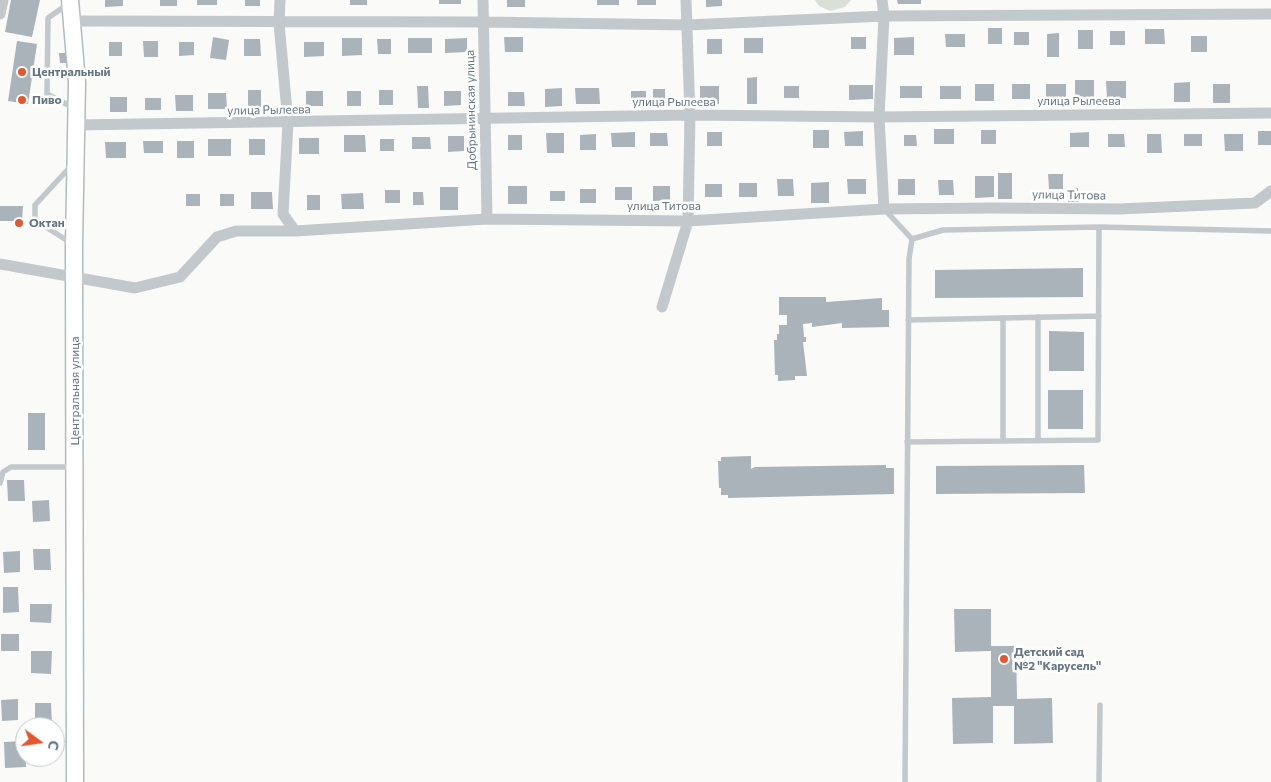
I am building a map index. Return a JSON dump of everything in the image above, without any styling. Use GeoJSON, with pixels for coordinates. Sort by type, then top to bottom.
{"type":"FeatureCollection","features":[{"type":"Feature","properties":{"kind":"street"},"geometry":{"type":"LineString","coordinates":[[0,14],[3,0]]}},
{"type":"Feature","properties":{"kind":"street"},"geometry":{"type":"LineString","coordinates":[[280,0],[279,23],[288,123],[283,214],[295,231]]}},
{"type":"Feature","properties":{"kind":"street","name":"Добрынинская улица"},"geometry":{"type":"LineString","coordinates":[[483,0],[487,220]]}},
{"type":"Feature","properties":{"kind":"street"},"geometry":{"type":"LineString","coordinates":[[662,307],[688,221],[690,116],[686,0]]}},
{"type":"Feature","properties":{"kind":"street"},"geometry":{"type":"LineString","coordinates":[[882,0],[884,16],[879,117],[884,209]]}},
{"type":"Feature","properties":{"kind":"street","name":"Центральная улица"},"geometry":{"type":"LineString","coordinates":[[70,2],[73,21],[77,118],[74,245],[74,782]]}},
{"type":"Feature","properties":{"kind":"street"},"geometry":{"type":"LineString","coordinates":[[73,21],[484,22],[688,25],[884,16],[1271,14]]}},
{"type":"Feature","properties":{"kind":"street","name":"улица Рылеева"},"geometry":{"type":"LineString","coordinates":[[77,118],[288,123],[485,118],[879,117],[1271,113]]}},
{"type":"Feature","properties":{"kind":"street","name":"улица Титова"},"geometry":{"type":"LineString","coordinates":[[0,264],[135,288],[180,277],[217,236],[236,231],[295,231],[487,220],[688,221],[884,209],[1138,209],[1255,203],[1271,191]]}},
{"type":"Feature","properties":{"kind":"lane"},"geometry":{"type":"LineString","coordinates":[[70,2],[48,18],[47,94],[77,118]]}},
{"type":"Feature","properties":{"kind":"lane"},"geometry":{"type":"LineString","coordinates":[[74,245],[34,220],[35,205],[76,161]]}},
{"type":"Feature","properties":{"kind":"lane"},"geometry":{"type":"LineString","coordinates":[[884,209],[912,240]]}},
{"type":"Feature","properties":{"kind":"lane"},"geometry":{"type":"LineString","coordinates":[[912,240],[943,230],[1099,227],[1271,231]]}},
{"type":"Feature","properties":{"kind":"lane"},"geometry":{"type":"LineString","coordinates":[[907,442],[1098,440],[1099,227]]}},
{"type":"Feature","properties":{"kind":"lane"},"geometry":{"type":"LineString","coordinates":[[905,782],[908,320],[909,259],[912,240]]}},
{"type":"Feature","properties":{"kind":"lane"},"geometry":{"type":"LineString","coordinates":[[908,320],[1099,316]]}},
{"type":"Feature","properties":{"kind":"lane"},"geometry":{"type":"LineString","coordinates":[[1038,317],[1038,441]]}},
{"type":"Feature","properties":{"kind":"lane"},"geometry":{"type":"LineString","coordinates":[[1003,318],[1003,441]]}},
{"type":"Feature","properties":{"kind":"lane"},"geometry":{"type":"LineString","coordinates":[[0,483],[4,472],[11,467],[75,467]]}},
{"type":"Feature","properties":{"kind":"lane"},"geometry":{"type":"LineString","coordinates":[[1099,782],[1100,705]]}},
{"type":"Feature","properties":{"kind":"shaded area"},"geometry":{"type":"Polygon","coordinates":[[[815,0],[851,0],[845,7],[830,11],[819,6],[815,0]]]}},
{"type":"Feature","properties":{"kind":"building"},"geometry":{"type":"Polygon","coordinates":[[[11,0],[40,0],[32,37],[5,32],[11,0]]]}},
{"type":"Feature","properties":{"kind":"building"},"geometry":{"type":"Polygon","coordinates":[[[105,0],[123,0],[123,6],[105,7],[105,0]]]}},
{"type":"Feature","properties":{"kind":"building"},"geometry":{"type":"Polygon","coordinates":[[[160,0],[177,0],[177,6],[160,6],[160,0]]]}},
{"type":"Feature","properties":{"kind":"building"},"geometry":{"type":"Polygon","coordinates":[[[197,0],[217,0],[217,5],[197,5],[197,0]]]}},
{"type":"Feature","properties":{"kind":"building"},"geometry":{"type":"Polygon","coordinates":[[[245,0],[260,0],[260,6],[245,6],[245,0]]]}},
{"type":"Feature","properties":{"kind":"building"},"geometry":{"type":"Polygon","coordinates":[[[350,0],[367,0],[367,5],[350,5],[350,0]]]}},
{"type":"Feature","properties":{"kind":"building"},"geometry":{"type":"Polygon","coordinates":[[[439,0],[461,0],[461,4],[439,4],[439,0]]]}},
{"type":"Feature","properties":{"kind":"building"},"geometry":{"type":"Polygon","coordinates":[[[507,0],[525,0],[525,7],[507,7],[507,0]]]}},
{"type":"Feature","properties":{"kind":"building"},"geometry":{"type":"Polygon","coordinates":[[[597,0],[619,0],[619,5],[597,5],[597,0]]]}},
{"type":"Feature","properties":{"kind":"building"},"geometry":{"type":"Polygon","coordinates":[[[637,0],[656,0],[656,5],[637,5],[637,0]]]}},
{"type":"Feature","properties":{"kind":"building"},"geometry":{"type":"Polygon","coordinates":[[[706,0],[722,0],[722,6],[706,7],[706,0]]]}},
{"type":"Feature","properties":{"kind":"building"},"geometry":{"type":"Polygon","coordinates":[[[897,0],[921,0],[921,4],[898,4],[897,0]]]}},
{"type":"Feature","properties":{"kind":"building"},"geometry":{"type":"Polygon","coordinates":[[[988,28],[1002,28],[1002,44],[988,44],[988,28]]]}},
{"type":"Feature","properties":{"kind":"building"},"geometry":{"type":"Polygon","coordinates":[[[1145,29],[1164,29],[1165,44],[1145,44],[1145,29]]]}},
{"type":"Feature","properties":{"kind":"building"},"geometry":{"type":"Polygon","coordinates":[[[1078,30],[1093,30],[1093,49],[1078,49],[1078,30]]]}},
{"type":"Feature","properties":{"kind":"building"},"geometry":{"type":"Polygon","coordinates":[[[1110,31],[1125,31],[1125,45],[1110,45],[1110,31]]]}},
{"type":"Feature","properties":{"kind":"building"},"geometry":{"type":"Polygon","coordinates":[[[1014,32],[1029,32],[1029,45],[1014,45],[1014,32]]]}},
{"type":"Feature","properties":{"kind":"building"},"geometry":{"type":"Polygon","coordinates":[[[1059,33],[1059,57],[1047,57],[1047,34],[1059,33]]]}},
{"type":"Feature","properties":{"kind":"building"},"geometry":{"type":"Polygon","coordinates":[[[945,34],[965,34],[965,47],[946,47],[945,34]]]}},
{"type":"Feature","properties":{"kind":"building"},"geometry":{"type":"Polygon","coordinates":[[[1191,36],[1207,36],[1207,52],[1191,52],[1191,36]]]}},
{"type":"Feature","properties":{"kind":"building"},"geometry":{"type":"Polygon","coordinates":[[[213,37],[229,40],[226,60],[210,58],[213,37]]]}},
{"type":"Feature","properties":{"kind":"building"},"geometry":{"type":"Polygon","coordinates":[[[504,37],[523,37],[523,52],[505,52],[504,37]]]}},
{"type":"Feature","properties":{"kind":"building"},"geometry":{"type":"Polygon","coordinates":[[[851,37],[866,37],[866,49],[851,49],[851,37]]]}},
{"type":"Feature","properties":{"kind":"building"},"geometry":{"type":"Polygon","coordinates":[[[914,37],[914,55],[894,55],[894,38],[914,37]]]}},
{"type":"Feature","properties":{"kind":"building"},"geometry":{"type":"Polygon","coordinates":[[[342,38],[362,38],[362,55],[342,56],[342,38]]]}},
{"type":"Feature","properties":{"kind":"building"},"geometry":{"type":"Polygon","coordinates":[[[408,38],[432,38],[432,53],[408,53],[408,38]]]}},
{"type":"Feature","properties":{"kind":"building"},"geometry":{"type":"Polygon","coordinates":[[[467,38],[467,52],[445,53],[445,39],[467,38]]]}},
{"type":"Feature","properties":{"kind":"building"},"geometry":{"type":"Polygon","coordinates":[[[744,38],[763,38],[763,53],[744,53],[744,38]]]}},
{"type":"Feature","properties":{"kind":"building"},"geometry":{"type":"Polygon","coordinates":[[[244,39],[260,39],[261,56],[244,56],[244,39]]]}},
{"type":"Feature","properties":{"kind":"building"},"geometry":{"type":"Polygon","coordinates":[[[377,39],[391,39],[391,54],[378,54],[377,39]]]}},
{"type":"Feature","properties":{"kind":"building"},"geometry":{"type":"Polygon","coordinates":[[[707,39],[722,39],[722,54],[707,54],[707,39]]]}},
{"type":"Feature","properties":{"kind":"building","name":"Центральный"},"geometry":{"type":"Polygon","coordinates":[[[17,41],[37,44],[28,104],[8,101],[17,41]]]}},
{"type":"Feature","properties":{"kind":"building"},"geometry":{"type":"Polygon","coordinates":[[[143,41],[158,41],[158,57],[144,57],[143,41]]]}},
{"type":"Feature","properties":{"kind":"building"},"geometry":{"type":"Polygon","coordinates":[[[109,42],[122,42],[122,56],[109,56],[109,42]]]}},
{"type":"Feature","properties":{"kind":"building"},"geometry":{"type":"Polygon","coordinates":[[[179,42],[194,42],[194,55],[179,56],[179,42]]]}},
{"type":"Feature","properties":{"kind":"building"},"geometry":{"type":"Polygon","coordinates":[[[304,42],[324,42],[324,56],[304,57],[304,42]]]}},
{"type":"Feature","properties":{"kind":"building"},"geometry":{"type":"Polygon","coordinates":[[[59,53],[66,53],[66,63],[60,63],[59,53]]]}},
{"type":"Feature","properties":{"kind":"building"},"geometry":{"type":"Polygon","coordinates":[[[757,77],[757,104],[747,104],[747,78],[757,77]]]}},
{"type":"Feature","properties":{"kind":"building"},"geometry":{"type":"Polygon","coordinates":[[[1075,80],[1094,80],[1094,97],[1075,97],[1075,80]]]}},
{"type":"Feature","properties":{"kind":"building"},"geometry":{"type":"Polygon","coordinates":[[[1106,81],[1126,81],[1126,98],[1107,98],[1106,81]]]}},
{"type":"Feature","properties":{"kind":"building"},"geometry":{"type":"Polygon","coordinates":[[[1190,82],[1190,102],[1174,102],[1174,83],[1190,82]]]}},
{"type":"Feature","properties":{"kind":"building"},"geometry":{"type":"Polygon","coordinates":[[[975,84],[994,84],[994,101],[975,101],[975,84]]]}},
{"type":"Feature","properties":{"kind":"building"},"geometry":{"type":"Polygon","coordinates":[[[1012,84],[1030,84],[1030,99],[1012,99],[1012,84]]]}},
{"type":"Feature","properties":{"kind":"building"},"geometry":{"type":"Polygon","coordinates":[[[1046,84],[1066,84],[1066,97],[1046,97],[1046,84]]]}},
{"type":"Feature","properties":{"kind":"building"},"geometry":{"type":"Polygon","coordinates":[[[1213,84],[1230,84],[1230,103],[1213,103],[1213,84]]]}},
{"type":"Feature","properties":{"kind":"building"},"geometry":{"type":"Polygon","coordinates":[[[849,85],[873,85],[873,99],[849,100],[849,85]]]}},
{"type":"Feature","properties":{"kind":"building"},"geometry":{"type":"Polygon","coordinates":[[[417,86],[428,86],[429,108],[418,108],[417,86]]]}},
{"type":"Feature","properties":{"kind":"building"},"geometry":{"type":"Polygon","coordinates":[[[700,86],[719,86],[719,104],[700,105],[700,86]]]}},
{"type":"Feature","properties":{"kind":"building"},"geometry":{"type":"Polygon","coordinates":[[[784,86],[799,86],[799,98],[784,98],[784,86]]]}},
{"type":"Feature","properties":{"kind":"building"},"geometry":{"type":"Polygon","coordinates":[[[900,86],[922,86],[922,98],[900,98],[900,86]]]}},
{"type":"Feature","properties":{"kind":"building"},"geometry":{"type":"Polygon","coordinates":[[[940,86],[961,86],[961,99],[940,99],[940,86]]]}},
{"type":"Feature","properties":{"kind":"building"},"geometry":{"type":"Polygon","coordinates":[[[562,88],[562,106],[545,107],[545,89],[562,88]]]}},
{"type":"Feature","properties":{"kind":"building"},"geometry":{"type":"Polygon","coordinates":[[[575,88],[599,88],[600,104],[576,104],[575,88]]]}},
{"type":"Feature","properties":{"kind":"building"},"geometry":{"type":"Polygon","coordinates":[[[653,89],[665,89],[665,102],[653,102],[653,89]]]}},
{"type":"Feature","properties":{"kind":"building"},"geometry":{"type":"Polygon","coordinates":[[[248,90],[261,90],[261,110],[248,110],[248,90]]]}},
{"type":"Feature","properties":{"kind":"building"},"geometry":{"type":"Polygon","coordinates":[[[379,90],[393,90],[393,105],[379,105],[379,90]]]}},
{"type":"Feature","properties":{"kind":"building"},"geometry":{"type":"Polygon","coordinates":[[[306,91],[323,91],[323,106],[306,106],[306,91]]]}},
{"type":"Feature","properties":{"kind":"building"},"geometry":{"type":"Polygon","coordinates":[[[347,91],[361,91],[361,106],[347,106],[347,91]]]}},
{"type":"Feature","properties":{"kind":"building"},"geometry":{"type":"Polygon","coordinates":[[[444,91],[461,91],[461,105],[444,106],[444,91]]]}},
{"type":"Feature","properties":{"kind":"building"},"geometry":{"type":"Polygon","coordinates":[[[631,91],[646,91],[646,104],[631,104],[631,91]]]}},
{"type":"Feature","properties":{"kind":"building"},"geometry":{"type":"Polygon","coordinates":[[[508,92],[524,92],[525,106],[508,106],[508,92]]]}},
{"type":"Feature","properties":{"kind":"building"},"geometry":{"type":"Polygon","coordinates":[[[208,93],[226,93],[227,109],[208,109],[208,93]]]}},
{"type":"Feature","properties":{"kind":"building"},"geometry":{"type":"Polygon","coordinates":[[[175,95],[193,95],[193,111],[176,111],[175,95]]]}},
{"type":"Feature","properties":{"kind":"building"},"geometry":{"type":"Polygon","coordinates":[[[110,97],[127,97],[127,112],[110,112],[110,97]]]}},
{"type":"Feature","properties":{"kind":"building"},"geometry":{"type":"Polygon","coordinates":[[[145,98],[161,98],[161,110],[145,110],[145,98]]]}},
{"type":"Feature","properties":{"kind":"building"},"geometry":{"type":"Polygon","coordinates":[[[934,129],[954,129],[954,144],[934,144],[934,129]]]}},
{"type":"Feature","properties":{"kind":"building"},"geometry":{"type":"Polygon","coordinates":[[[813,130],[829,130],[829,148],[813,148],[813,130]]]}},
{"type":"Feature","properties":{"kind":"building"},"geometry":{"type":"Polygon","coordinates":[[[981,130],[996,130],[996,144],[981,144],[981,130]]]}},
{"type":"Feature","properties":{"kind":"building"},"geometry":{"type":"Polygon","coordinates":[[[863,131],[863,146],[845,146],[844,132],[863,131]]]}},
{"type":"Feature","properties":{"kind":"building"},"geometry":{"type":"Polygon","coordinates":[[[1258,131],[1271,131],[1271,145],[1258,145],[1258,131]]]}},
{"type":"Feature","properties":{"kind":"building"},"geometry":{"type":"Polygon","coordinates":[[[635,132],[635,147],[612,147],[611,133],[635,132]]]}},
{"type":"Feature","properties":{"kind":"building"},"geometry":{"type":"Polygon","coordinates":[[[707,132],[722,132],[722,146],[707,146],[707,132]]]}},
{"type":"Feature","properties":{"kind":"building"},"geometry":{"type":"Polygon","coordinates":[[[1089,132],[1089,147],[1070,147],[1070,133],[1089,132]]]}},
{"type":"Feature","properties":{"kind":"building"},"geometry":{"type":"Polygon","coordinates":[[[546,133],[564,133],[564,153],[547,153],[546,133]]]}},
{"type":"Feature","properties":{"kind":"building"},"geometry":{"type":"Polygon","coordinates":[[[650,133],[667,133],[668,146],[650,146],[650,133]]]}},
{"type":"Feature","properties":{"kind":"building"},"geometry":{"type":"Polygon","coordinates":[[[596,134],[596,150],[580,150],[580,135],[596,134]]]}},
{"type":"Feature","properties":{"kind":"building"},"geometry":{"type":"Polygon","coordinates":[[[1108,134],[1124,134],[1125,147],[1108,147],[1108,134]]]}},
{"type":"Feature","properties":{"kind":"building"},"geometry":{"type":"Polygon","coordinates":[[[1147,134],[1161,134],[1162,153],[1147,153],[1147,134]]]}},
{"type":"Feature","properties":{"kind":"building"},"geometry":{"type":"Polygon","coordinates":[[[1184,134],[1202,134],[1202,146],[1184,146],[1184,134]]]}},
{"type":"Feature","properties":{"kind":"building"},"geometry":{"type":"Polygon","coordinates":[[[1224,134],[1243,134],[1243,151],[1225,151],[1224,134]]]}},
{"type":"Feature","properties":{"kind":"building"},"geometry":{"type":"Polygon","coordinates":[[[344,135],[365,135],[366,152],[344,152],[344,135]]]}},
{"type":"Feature","properties":{"kind":"building"},"geometry":{"type":"Polygon","coordinates":[[[508,135],[522,135],[522,150],[508,150],[508,135]]]}},
{"type":"Feature","properties":{"kind":"building"},"geometry":{"type":"Polygon","coordinates":[[[904,135],[916,135],[917,146],[904,146],[904,135]]]}},
{"type":"Feature","properties":{"kind":"building"},"geometry":{"type":"Polygon","coordinates":[[[448,136],[464,136],[464,151],[448,152],[448,136]]]}},
{"type":"Feature","properties":{"kind":"building"},"geometry":{"type":"Polygon","coordinates":[[[412,137],[430,137],[431,149],[412,149],[412,137]]]}},
{"type":"Feature","properties":{"kind":"building"},"geometry":{"type":"Polygon","coordinates":[[[299,138],[319,138],[319,154],[299,154],[299,138]]]}},
{"type":"Feature","properties":{"kind":"building"},"geometry":{"type":"Polygon","coordinates":[[[208,139],[231,139],[231,156],[208,156],[208,139]]]}},
{"type":"Feature","properties":{"kind":"building"},"geometry":{"type":"Polygon","coordinates":[[[249,139],[265,139],[265,155],[249,155],[249,139]]]}},
{"type":"Feature","properties":{"kind":"building"},"geometry":{"type":"Polygon","coordinates":[[[380,139],[394,139],[394,151],[380,151],[380,139]]]}},
{"type":"Feature","properties":{"kind":"building"},"geometry":{"type":"Polygon","coordinates":[[[143,141],[163,141],[163,153],[144,153],[143,141]]]}},
{"type":"Feature","properties":{"kind":"building"},"geometry":{"type":"Polygon","coordinates":[[[177,141],[194,141],[194,158],[177,158],[177,141]]]}},
{"type":"Feature","properties":{"kind":"building"},"geometry":{"type":"Polygon","coordinates":[[[105,142],[126,142],[126,158],[106,158],[105,142]]]}},
{"type":"Feature","properties":{"kind":"building"},"geometry":{"type":"Polygon","coordinates":[[[998,173],[1012,173],[1012,199],[998,199],[998,173]]]}},
{"type":"Feature","properties":{"kind":"building"},"geometry":{"type":"Polygon","coordinates":[[[1048,174],[1063,174],[1063,189],[1049,189],[1048,174]]]}},
{"type":"Feature","properties":{"kind":"building"},"geometry":{"type":"Polygon","coordinates":[[[975,176],[994,176],[994,197],[975,198],[975,176]]]}},
{"type":"Feature","properties":{"kind":"building"},"geometry":{"type":"Polygon","coordinates":[[[777,179],[793,179],[794,196],[778,196],[777,179]]]}},
{"type":"Feature","properties":{"kind":"building"},"geometry":{"type":"Polygon","coordinates":[[[847,179],[866,179],[866,194],[848,194],[847,179]]]}},
{"type":"Feature","properties":{"kind":"building"},"geometry":{"type":"Polygon","coordinates":[[[898,179],[915,179],[915,195],[898,195],[898,179]]]}},
{"type":"Feature","properties":{"kind":"building"},"geometry":{"type":"Polygon","coordinates":[[[938,180],[953,180],[954,195],[939,195],[938,180]]]}},
{"type":"Feature","properties":{"kind":"building"},"geometry":{"type":"Polygon","coordinates":[[[829,182],[829,203],[811,203],[811,183],[829,182]]]}},
{"type":"Feature","properties":{"kind":"building"},"geometry":{"type":"Polygon","coordinates":[[[739,183],[757,183],[757,197],[739,197],[739,183]]]}},
{"type":"Feature","properties":{"kind":"building"},"geometry":{"type":"Polygon","coordinates":[[[705,184],[722,184],[722,197],[705,197],[705,184]]]}},
{"type":"Feature","properties":{"kind":"building"},"geometry":{"type":"Polygon","coordinates":[[[508,186],[527,186],[527,204],[508,204],[508,186]]]}},
{"type":"Feature","properties":{"kind":"building"},"geometry":{"type":"Polygon","coordinates":[[[653,186],[670,186],[670,200],[653,201],[653,186]]]}},
{"type":"Feature","properties":{"kind":"building"},"geometry":{"type":"Polygon","coordinates":[[[440,187],[458,187],[458,210],[440,210],[440,187]]]}},
{"type":"Feature","properties":{"kind":"building"},"geometry":{"type":"Polygon","coordinates":[[[615,187],[632,187],[632,200],[615,200],[615,187]]]}},
{"type":"Feature","properties":{"kind":"building"},"geometry":{"type":"Polygon","coordinates":[[[1068,188],[1078,188],[1079,202],[1068,202],[1068,188]]]}},
{"type":"Feature","properties":{"kind":"building"},"geometry":{"type":"Polygon","coordinates":[[[580,189],[596,189],[596,203],[580,203],[580,189]]]}},
{"type":"Feature","properties":{"kind":"building"},"geometry":{"type":"Polygon","coordinates":[[[385,190],[400,190],[400,203],[385,203],[385,190]]]}},
{"type":"Feature","properties":{"kind":"building"},"geometry":{"type":"Polygon","coordinates":[[[550,191],[565,191],[565,201],[550,201],[550,191]]]}},
{"type":"Feature","properties":{"kind":"building"},"geometry":{"type":"Polygon","coordinates":[[[251,192],[272,192],[273,209],[251,209],[251,192]]]}},
{"type":"Feature","properties":{"kind":"building"},"geometry":{"type":"Polygon","coordinates":[[[413,192],[423,192],[424,205],[413,205],[413,192]]]}},
{"type":"Feature","properties":{"kind":"building"},"geometry":{"type":"Polygon","coordinates":[[[363,193],[364,209],[342,209],[341,194],[363,193]]]}},
{"type":"Feature","properties":{"kind":"building"},"geometry":{"type":"Polygon","coordinates":[[[186,194],[200,194],[200,206],[186,206],[186,194]]]}},
{"type":"Feature","properties":{"kind":"building"},"geometry":{"type":"Polygon","coordinates":[[[220,194],[234,194],[234,206],[220,206],[220,194]]]}},
{"type":"Feature","properties":{"kind":"building"},"geometry":{"type":"Polygon","coordinates":[[[307,195],[320,195],[320,210],[307,210],[307,195]]]}},
{"type":"Feature","properties":{"kind":"building"},"geometry":{"type":"Polygon","coordinates":[[[0,206],[23,206],[22,221],[0,221],[0,206]]]}},
{"type":"Feature","properties":{"kind":"building"},"geometry":{"type":"Polygon","coordinates":[[[1083,268],[1083,297],[935,298],[935,270],[1083,268]]]}},
{"type":"Feature","properties":{"kind":"building"},"geometry":{"type":"Polygon","coordinates":[[[779,297],[826,297],[826,302],[882,298],[882,310],[889,310],[889,327],[842,328],[842,323],[812,327],[812,323],[803,324],[804,337],[806,337],[806,342],[803,342],[807,376],[795,376],[795,380],[778,381],[778,375],[775,375],[774,340],[777,340],[777,334],[779,334],[779,325],[787,325],[787,315],[779,315],[779,297]]]}},
{"type":"Feature","properties":{"kind":"building"},"geometry":{"type":"Polygon","coordinates":[[[1049,331],[1084,332],[1084,371],[1049,371],[1049,331]]]}},
{"type":"Feature","properties":{"kind":"building"},"geometry":{"type":"Polygon","coordinates":[[[1048,390],[1083,390],[1083,429],[1048,429],[1048,390]]]}},
{"type":"Feature","properties":{"kind":"building"},"geometry":{"type":"Polygon","coordinates":[[[28,413],[45,413],[45,450],[28,450],[28,413]]]}},
{"type":"Feature","properties":{"kind":"building"},"geometry":{"type":"Polygon","coordinates":[[[751,456],[751,469],[755,467],[886,465],[886,468],[894,468],[894,494],[728,498],[728,495],[721,495],[718,461],[721,461],[721,457],[751,456]]]}},
{"type":"Feature","properties":{"kind":"building"},"geometry":{"type":"Polygon","coordinates":[[[1084,465],[1085,493],[936,494],[936,466],[1084,465]]]}},
{"type":"Feature","properties":{"kind":"building"},"geometry":{"type":"Polygon","coordinates":[[[7,480],[24,480],[25,501],[8,501],[7,480]]]}},
{"type":"Feature","properties":{"kind":"building"},"geometry":{"type":"Polygon","coordinates":[[[49,500],[50,521],[33,522],[32,501],[49,500]]]}},
{"type":"Feature","properties":{"kind":"building"},"geometry":{"type":"Polygon","coordinates":[[[33,549],[50,549],[51,570],[34,570],[33,549]]]}},
{"type":"Feature","properties":{"kind":"building"},"geometry":{"type":"Polygon","coordinates":[[[20,551],[20,572],[4,573],[3,552],[20,551]]]}},
{"type":"Feature","properties":{"kind":"building"},"geometry":{"type":"Polygon","coordinates":[[[3,587],[18,587],[19,612],[3,613],[3,587]]]}},
{"type":"Feature","properties":{"kind":"building"},"geometry":{"type":"Polygon","coordinates":[[[30,604],[52,604],[51,623],[30,622],[30,604]]]}},
{"type":"Feature","properties":{"kind":"building"},"geometry":{"type":"Polygon","coordinates":[[[954,609],[991,609],[991,646],[1016,646],[1017,699],[1052,698],[1053,743],[1014,744],[1014,706],[993,706],[993,743],[953,744],[952,698],[991,697],[991,651],[955,652],[954,609]]]}},
{"type":"Feature","properties":{"kind":"building"},"geometry":{"type":"Polygon","coordinates":[[[1,634],[19,634],[19,651],[1,651],[1,634]]]}},
{"type":"Feature","properties":{"kind":"building"},"geometry":{"type":"Polygon","coordinates":[[[31,651],[52,651],[51,674],[31,673],[31,651]]]}},
{"type":"Feature","properties":{"kind":"building"},"geometry":{"type":"Polygon","coordinates":[[[18,699],[18,717],[15,717],[15,720],[2,721],[1,700],[18,699]]]}},
{"type":"Feature","properties":{"kind":"building"},"geometry":{"type":"Polygon","coordinates":[[[35,703],[51,703],[52,717],[35,717],[35,703]]]}},
{"type":"Feature","properties":{"kind":"building"},"geometry":{"type":"Polygon","coordinates":[[[15,741],[15,767],[26,767],[5,768],[4,742],[15,741]]]}},
{"type":"Feature","properties":{"kind":"place","name":"Центральный"},"geometry":{"type":"Point","coordinates":[22,72]}},
{"type":"Feature","properties":{"kind":"place","name":"Пиво"},"geometry":{"type":"Point","coordinates":[22,100]}},
{"type":"Feature","properties":{"kind":"place","name":"Октан"},"geometry":{"type":"Point","coordinates":[19,223]}},
{"type":"Feature","properties":{"kind":"place","name":"Детский сад №2 \"Карусель\""},"geometry":{"type":"Point","coordinates":[1004,659]}}]}
